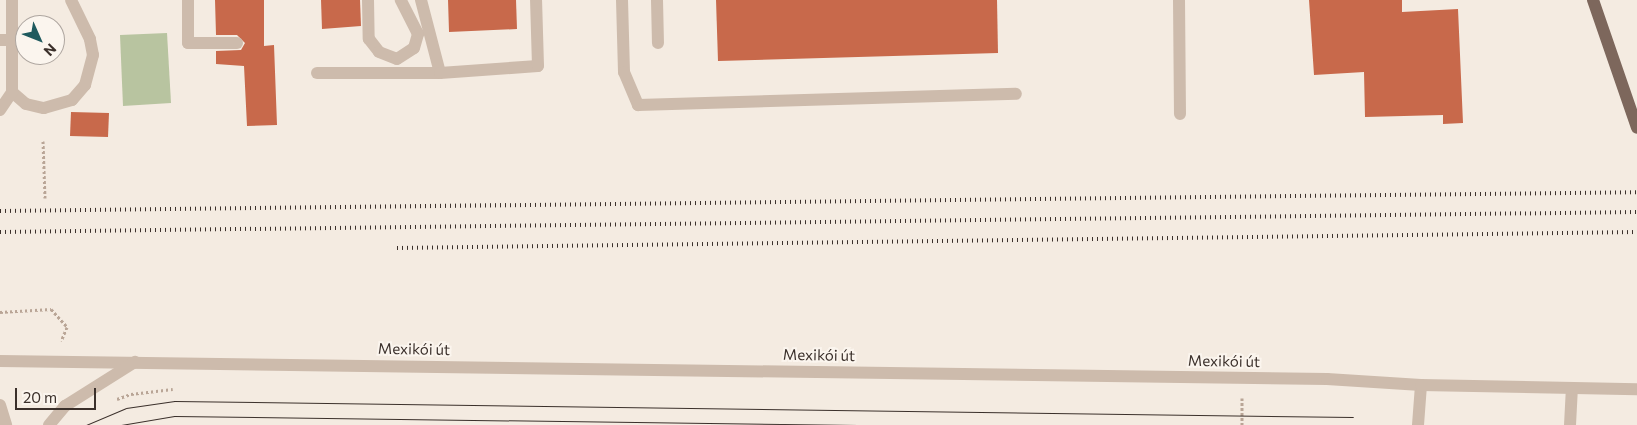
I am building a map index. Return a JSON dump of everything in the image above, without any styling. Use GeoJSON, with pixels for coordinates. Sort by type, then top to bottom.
{"type":"FeatureCollection","features":[{"type":"Feature","properties":{"kind":"main road"},"geometry":{"type":"LineString","coordinates":[[1593,0],[1637,128]]}},
{"type":"Feature","properties":{"kind":"street"},"geometry":{"type":"LineString","coordinates":[[0,110],[12,92],[6,40],[12,0]]}},
{"type":"Feature","properties":{"kind":"street"},"geometry":{"type":"LineString","coordinates":[[12,92],[26,104],[44,108],[72,100],[85,85],[93,55],[90,39],[71,0]]}},
{"type":"Feature","properties":{"kind":"street"},"geometry":{"type":"LineString","coordinates":[[188,0],[188,43],[236,43]]}},
{"type":"Feature","properties":{"kind":"street"},"geometry":{"type":"LineString","coordinates":[[368,0],[369,39],[379,52],[397,59],[414,48],[418,34],[401,0]]}},
{"type":"Feature","properties":{"kind":"street"},"geometry":{"type":"LineString","coordinates":[[421,0],[440,73]]}},
{"type":"Feature","properties":{"kind":"street"},"geometry":{"type":"LineString","coordinates":[[317,72],[440,73],[538,66],[536,0]]}},
{"type":"Feature","properties":{"kind":"street"},"geometry":{"type":"LineString","coordinates":[[622,0],[624,72],[638,105],[1016,94]]}},
{"type":"Feature","properties":{"kind":"street"},"geometry":{"type":"LineString","coordinates":[[657,0],[658,43]]}},
{"type":"Feature","properties":{"kind":"street"},"geometry":{"type":"LineString","coordinates":[[1179,0],[1180,114]]}},
{"type":"Feature","properties":{"kind":"street","name":"Mexikói út"},"geometry":{"type":"LineString","coordinates":[[0,362],[136,362],[1327,379],[1421,385],[1637,390]]}},
{"type":"Feature","properties":{"kind":"street"},"geometry":{"type":"LineString","coordinates":[[49,425],[65,406],[136,362]]}},
{"type":"Feature","properties":{"kind":"street"},"geometry":{"type":"LineString","coordinates":[[1418,425],[1421,385]]}},
{"type":"Feature","properties":{"kind":"street"},"geometry":{"type":"LineString","coordinates":[[1570,425],[1572,388]]}},
{"type":"Feature","properties":{"kind":"street"},"geometry":{"type":"LineString","coordinates":[[0,405],[6,425]]}},
{"type":"Feature","properties":{"kind":"path"},"geometry":{"type":"LineString","coordinates":[[43,141],[45,198]]}},
{"type":"Feature","properties":{"kind":"path"},"geometry":{"type":"LineString","coordinates":[[0,312],[51,309],[67,327],[61,341]]}},
{"type":"Feature","properties":{"kind":"path"},"geometry":{"type":"LineString","coordinates":[[115,400],[131,394],[173,390]]}},
{"type":"Feature","properties":{"kind":"path"},"geometry":{"type":"LineString","coordinates":[[1242,397],[1242,425]]}},
{"type":"Feature","properties":{"kind":"green space"},"geometry":{"type":"Polygon","coordinates":[[[167,33],[171,103],[123,106],[120,35],[167,33]]]}},
{"type":"Feature","properties":{"kind":"building"},"geometry":{"type":"Polygon","coordinates":[[[215,0],[264,0],[264,46],[274,45],[277,125],[247,126],[244,66],[216,64],[216,51],[241,50],[245,43],[237,35],[216,35],[215,0]]]}},
{"type":"Feature","properties":{"kind":"building"},"geometry":{"type":"Polygon","coordinates":[[[321,0],[360,0],[361,26],[322,29],[321,0]]]}},
{"type":"Feature","properties":{"kind":"building"},"geometry":{"type":"Polygon","coordinates":[[[448,0],[516,0],[517,29],[449,32],[448,0]]]}},
{"type":"Feature","properties":{"kind":"building"},"geometry":{"type":"Polygon","coordinates":[[[716,0],[997,0],[998,53],[718,61],[716,0]]]}},
{"type":"Feature","properties":{"kind":"building"},"geometry":{"type":"Polygon","coordinates":[[[1309,0],[1402,0],[1402,12],[1458,9],[1463,123],[1443,124],[1443,115],[1365,117],[1364,72],[1314,75],[1309,0]]]}},
{"type":"Feature","properties":{"kind":"building"},"geometry":{"type":"Polygon","coordinates":[[[71,112],[109,113],[108,137],[70,136],[71,112]]]}},
{"type":"Feature","properties":{"kind":"tram line"},"geometry":{"type":"LineString","coordinates":[[86,425],[126,408],[174,401],[1353,417]]}},
{"type":"Feature","properties":{"kind":"tram line"},"geometry":{"type":"LineString","coordinates":[[121,425],[174,416],[858,425]]}},
{"type":"Feature","properties":{"kind":"railway"},"geometry":{"type":"LineString","coordinates":[[0,211],[1637,192]]}},
{"type":"Feature","properties":{"kind":"railway"},"geometry":{"type":"LineString","coordinates":[[0,232],[1637,212]]}},
{"type":"Feature","properties":{"kind":"railway"},"geometry":{"type":"LineString","coordinates":[[397,248],[1637,232]]}}]}
